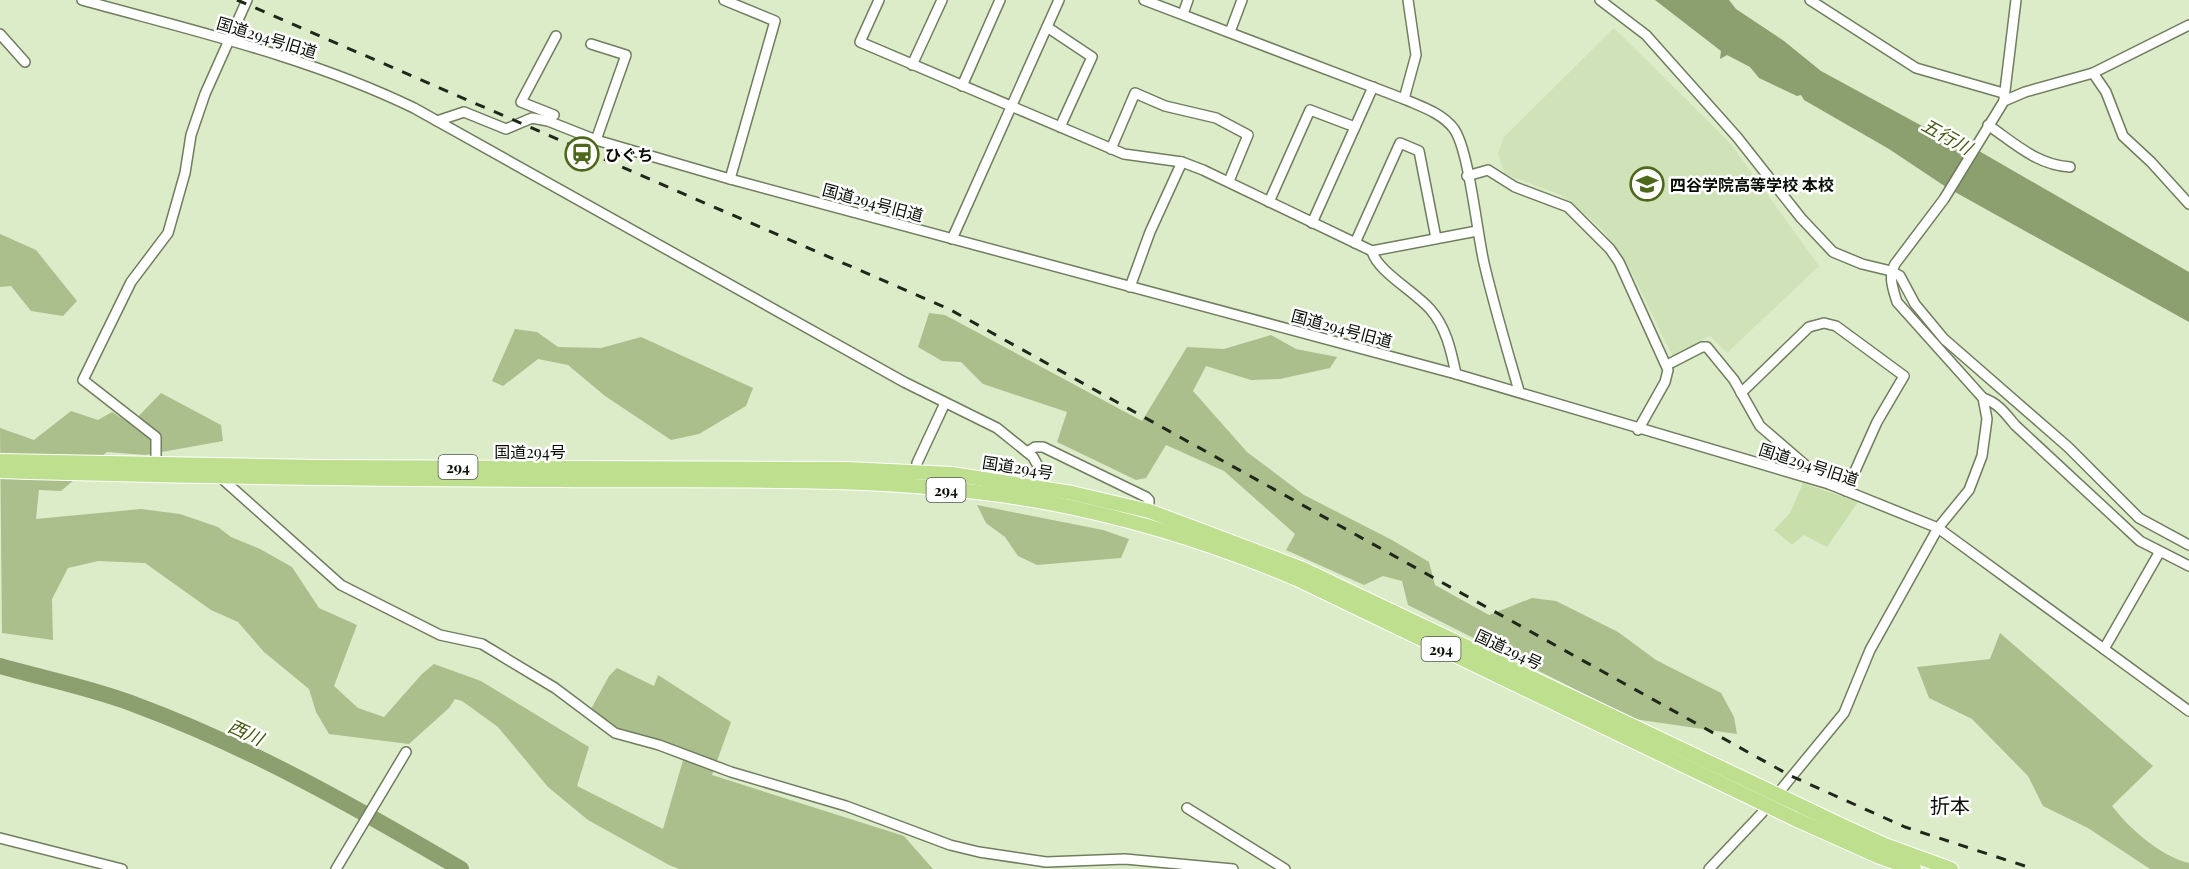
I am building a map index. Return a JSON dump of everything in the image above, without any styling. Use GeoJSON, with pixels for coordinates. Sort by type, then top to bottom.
{"type":"FeatureCollection","features":[{"type":"Feature","properties":{"kind":"highway","name":"国道294号"},"geometry":{"type":"LineString","coordinates":[[0,461],[318,467],[916,471],[1037,494],[1149,511],[1304,569],[1885,845],[1951,869]]}},
{"type":"Feature","properties":{"kind":"highway","name":"国道294号"},"geometry":{"type":"LineString","coordinates":[[0,471],[856,484],[1037,494],[1212,546],[1264,565],[1768,806],[1880,857],[1914,869]]}},
{"type":"Feature","properties":{"kind":"street","name":"国道294号旧道"},"geometry":{"type":"LineString","coordinates":[[82,0],[230,40],[341,75],[437,121],[945,403],[997,428],[1027,452],[1038,466],[1037,494]]}},
{"type":"Feature","properties":{"kind":"street"},"geometry":{"type":"LineString","coordinates":[[156,464],[156,437],[83,380],[131,282],[168,233],[185,173],[191,135],[205,94],[246,0]]}},
{"type":"Feature","properties":{"kind":"street"},"geometry":{"type":"LineString","coordinates":[[724,0],[775,21],[730,179]]}},
{"type":"Feature","properties":{"kind":"street"},"geometry":{"type":"LineString","coordinates":[[879,0],[860,42],[1124,154],[1182,162],[1228,181],[1372,250],[1477,231]]}},
{"type":"Feature","properties":{"kind":"street"},"geometry":{"type":"LineString","coordinates":[[912,65],[942,0]]}},
{"type":"Feature","properties":{"kind":"street"},"geometry":{"type":"LineString","coordinates":[[962,86],[1000,0]]}},
{"type":"Feature","properties":{"kind":"street"},"geometry":{"type":"LineString","coordinates":[[952,239],[1059,0]]}},
{"type":"Feature","properties":{"kind":"street"},"geometry":{"type":"LineString","coordinates":[[1144,0],[1404,99],[1438,115],[1455,130],[1463,153],[1477,231],[1519,391]]}},
{"type":"Feature","properties":{"kind":"street"},"geometry":{"type":"LineString","coordinates":[[1183,14],[1188,0]]}},
{"type":"Feature","properties":{"kind":"street"},"geometry":{"type":"LineString","coordinates":[[1230,32],[1242,0]]}},
{"type":"Feature","properties":{"kind":"street"},"geometry":{"type":"LineString","coordinates":[[1404,99],[1416,55],[1408,0]]}},
{"type":"Feature","properties":{"kind":"street"},"geometry":{"type":"LineString","coordinates":[[1600,0],[1646,35],[1737,137],[1801,218],[1833,252],[1862,264],[1892,271],[1900,276],[1915,304],[1944,339],[2077,454],[2146,523],[2189,545]]}},
{"type":"Feature","properties":{"kind":"street"},"geometry":{"type":"LineString","coordinates":[[1810,0],[1916,68],[2004,97],[2092,74],[2189,25]]}},
{"type":"Feature","properties":{"kind":"street"},"geometry":{"type":"LineString","coordinates":[[2016,0],[2004,97],[1944,199],[1892,271],[1892,284],[1897,302],[1983,398],[2001,408],[2125,529],[2159,553],[2189,566]]}},
{"type":"Feature","properties":{"kind":"street"},"geometry":{"type":"LineString","coordinates":[[1047,27],[1092,57],[1060,127]]}},
{"type":"Feature","properties":{"kind":"street"},"geometry":{"type":"LineString","coordinates":[[0,34],[25,62]]}},
{"type":"Feature","properties":{"kind":"street"},"geometry":{"type":"LineString","coordinates":[[554,115],[521,102],[556,36]]}},
{"type":"Feature","properties":{"kind":"street"},"geometry":{"type":"LineString","coordinates":[[591,44],[626,55],[596,140]]}},
{"type":"Feature","properties":{"kind":"street"},"geometry":{"type":"LineString","coordinates":[[2092,74],[2106,92],[2123,136],[2151,162],[2189,204]]}},
{"type":"Feature","properties":{"kind":"street"},"geometry":{"type":"LineString","coordinates":[[1312,223],[1373,87]]}},
{"type":"Feature","properties":{"kind":"street"},"geometry":{"type":"LineString","coordinates":[[1111,149],[1135,93],[1165,106],[1216,118],[1248,135],[1228,181]]}},
{"type":"Feature","properties":{"kind":"street"},"geometry":{"type":"LineString","coordinates":[[527,120],[532,106]]}},
{"type":"Feature","properties":{"kind":"street"},"geometry":{"type":"LineString","coordinates":[[1269,202],[1310,110],[1355,127]]}},
{"type":"Feature","properties":{"kind":"street","name":"国道294号旧道"},"geometry":{"type":"LineString","coordinates":[[437,121],[464,112],[506,129],[532,118],[548,121],[596,140],[730,179],[1519,391],[1638,430],[1829,484],[1938,528],[2189,711]]}},
{"type":"Feature","properties":{"kind":"street"},"geometry":{"type":"LineString","coordinates":[[1988,124],[2032,157],[2056,166],[2070,167]]}},
{"type":"Feature","properties":{"kind":"street"},"geometry":{"type":"LineString","coordinates":[[1355,243],[1400,143],[1419,151],[1436,238]]}},
{"type":"Feature","properties":{"kind":"street"},"geometry":{"type":"LineString","coordinates":[[1130,287],[1150,232],[1182,162]]}},
{"type":"Feature","properties":{"kind":"street"},"geometry":{"type":"LineString","coordinates":[[1467,176],[1488,170],[1515,187],[1568,207],[1610,249],[1619,262],[1666,365],[1665,382],[1638,430]]}},
{"type":"Feature","properties":{"kind":"street"},"geometry":{"type":"LineString","coordinates":[[1372,250],[1374,262],[1431,310],[1450,344],[1456,374]]}},
{"type":"Feature","properties":{"kind":"street"},"geometry":{"type":"LineString","coordinates":[[1741,393],[1809,327],[1824,323],[1836,326],[1904,376],[1877,422],[1846,490]]}},
{"type":"Feature","properties":{"kind":"street"},"geometry":{"type":"LineString","coordinates":[[1666,365],[1704,346],[1720,362],[1762,428],[1811,470],[1828,476],[1829,484]]}},
{"type":"Feature","properties":{"kind":"street"},"geometry":{"type":"LineString","coordinates":[[1709,869],[1768,806],[1844,713],[1870,650],[1938,528],[1969,490],[1982,456],[1987,419],[1983,398]]}},
{"type":"Feature","properties":{"kind":"street"},"geometry":{"type":"LineString","coordinates":[[916,471],[917,463],[945,403]]}},
{"type":"Feature","properties":{"kind":"street"},"geometry":{"type":"LineString","coordinates":[[1027,452],[1035,447],[1043,447],[1146,496],[1149,500],[1149,511]]}},
{"type":"Feature","properties":{"kind":"street"},"geometry":{"type":"LineString","coordinates":[[219,475],[342,585],[440,635],[482,644],[555,688],[615,733],[659,745],[731,772],[846,806],[950,845],[979,852],[1046,862],[1125,859],[1233,869]]}},
{"type":"Feature","properties":{"kind":"street"},"geometry":{"type":"LineString","coordinates":[[2104,649],[2159,553]]}},
{"type":"Feature","properties":{"kind":"street"},"geometry":{"type":"LineString","coordinates":[[336,869],[406,752]]}},
{"type":"Feature","properties":{"kind":"street"},"geometry":{"type":"LineString","coordinates":[[1187,808],[1285,869]]}},
{"type":"Feature","properties":{"kind":"street"},"geometry":{"type":"LineString","coordinates":[[0,838],[122,869]]}},
{"type":"Feature","properties":{"kind":"shaded area"},"geometry":{"type":"Polygon","coordinates":[[[1655,0],[1729,0],[1736,9],[1784,41],[1821,71],[1957,145],[1979,151],[2189,272],[2189,322],[1946,187],[1889,149],[1804,100],[1801,95],[1797,96],[1759,78],[1750,67],[1727,55],[1720,59],[1721,51],[1655,0]]]}},
{"type":"Feature","properties":{"kind":"shaded area","name":"四谷学院高等学校 本校"},"geometry":{"type":"Polygon","coordinates":[[[1614,28],[1731,144],[1819,266],[1727,353],[1710,336],[1673,357],[1632,273],[1601,228],[1561,195],[1505,174],[1502,166],[1498,153],[1504,137],[1614,28]]]}},
{"type":"Feature","properties":{"kind":"shaded area"},"geometry":{"type":"Polygon","coordinates":[[[0,234],[36,250],[77,301],[63,316],[31,311],[11,286],[0,287],[0,234]]]}},
{"type":"Feature","properties":{"kind":"shaded area"},"geometry":{"type":"Polygon","coordinates":[[[929,313],[945,315],[1142,421],[1187,347],[1224,349],[1271,335],[1296,349],[1337,357],[1330,368],[1280,379],[1251,380],[1206,366],[1193,391],[1247,452],[1304,495],[1392,540],[1429,562],[1435,585],[1489,615],[1532,598],[1556,601],[1618,632],[1656,660],[1721,693],[1734,717],[1737,734],[1634,719],[1408,605],[1402,581],[1383,576],[1364,585],[1286,550],[1295,534],[1224,471],[1166,445],[1146,478],[1136,480],[1057,442],[1067,412],[983,384],[961,362],[942,361],[918,347],[929,313]]]}},
{"type":"Feature","properties":{"kind":"shaded area"},"geometry":{"type":"Polygon","coordinates":[[[515,329],[537,332],[558,347],[601,348],[641,337],[753,388],[746,406],[699,434],[671,440],[605,396],[568,365],[538,359],[503,386],[492,381],[515,329]]]}},
{"type":"Feature","properties":{"kind":"shaded area"},"geometry":{"type":"Polygon","coordinates":[[[161,393],[221,425],[223,441],[145,455],[107,452],[61,491],[39,490],[36,519],[141,509],[180,514],[218,527],[231,537],[260,549],[292,567],[319,608],[357,625],[334,686],[358,708],[384,717],[422,674],[434,664],[481,681],[589,747],[577,786],[663,829],[686,750],[617,729],[591,709],[609,676],[617,668],[654,686],[658,675],[731,722],[712,775],[904,836],[933,869],[679,869],[588,820],[548,787],[498,727],[462,701],[455,699],[449,708],[409,744],[329,734],[316,712],[309,689],[264,652],[238,622],[211,610],[145,563],[98,561],[68,568],[52,599],[53,640],[2,633],[0,428],[34,440],[71,411],[98,420],[112,412],[131,424],[161,393]]]}},
{"type":"Feature","properties":{"kind":"shaded area"},"geometry":{"type":"Polygon","coordinates":[[[1803,483],[1858,502],[1827,547],[1804,535],[1792,545],[1774,530],[1790,513],[1803,483]]]}},
{"type":"Feature","properties":{"kind":"shaded area"},"geometry":{"type":"Polygon","coordinates":[[[977,505],[1103,530],[1129,539],[1121,558],[1037,565],[1018,556],[1005,537],[986,523],[977,505]]]}},
{"type":"Feature","properties":{"kind":"shaded area"},"geometry":{"type":"Polygon","coordinates":[[[2000,633],[2153,766],[2112,806],[2146,840],[2167,854],[2189,863],[2189,869],[2150,869],[2088,828],[2043,806],[2028,776],[1972,719],[1929,698],[1917,667],[1990,659],[2000,633]]]}},
{"type":"Feature","properties":{"kind":"waterway","name":"西川"},"geometry":{"type":"LineString","coordinates":[[0,666],[119,699],[220,740],[343,801],[461,869]]}},
{"type":"Feature","properties":{"kind":"railway"},"geometry":{"type":"LineString","coordinates":[[237,0],[949,309],[1791,776],[1905,827],[2034,869]]}},
{"type":"Feature","properties":{"kind":"place","name":"ひぐち"},"geometry":{"type":"Point","coordinates":[582,154]}},
{"type":"Feature","properties":{"kind":"place","name":"四谷学院高等学校 本校"},"geometry":{"type":"Point","coordinates":[1647,184]}},
{"type":"Feature","properties":{"kind":"district","name":"折本"},"geometry":{"type":"Point","coordinates":[1950,804]}},
{"type":"Feature","properties":{"kind":"water label","name":"五行川"},"geometry":{"type":"Point","coordinates":[1947,136]}}]}
